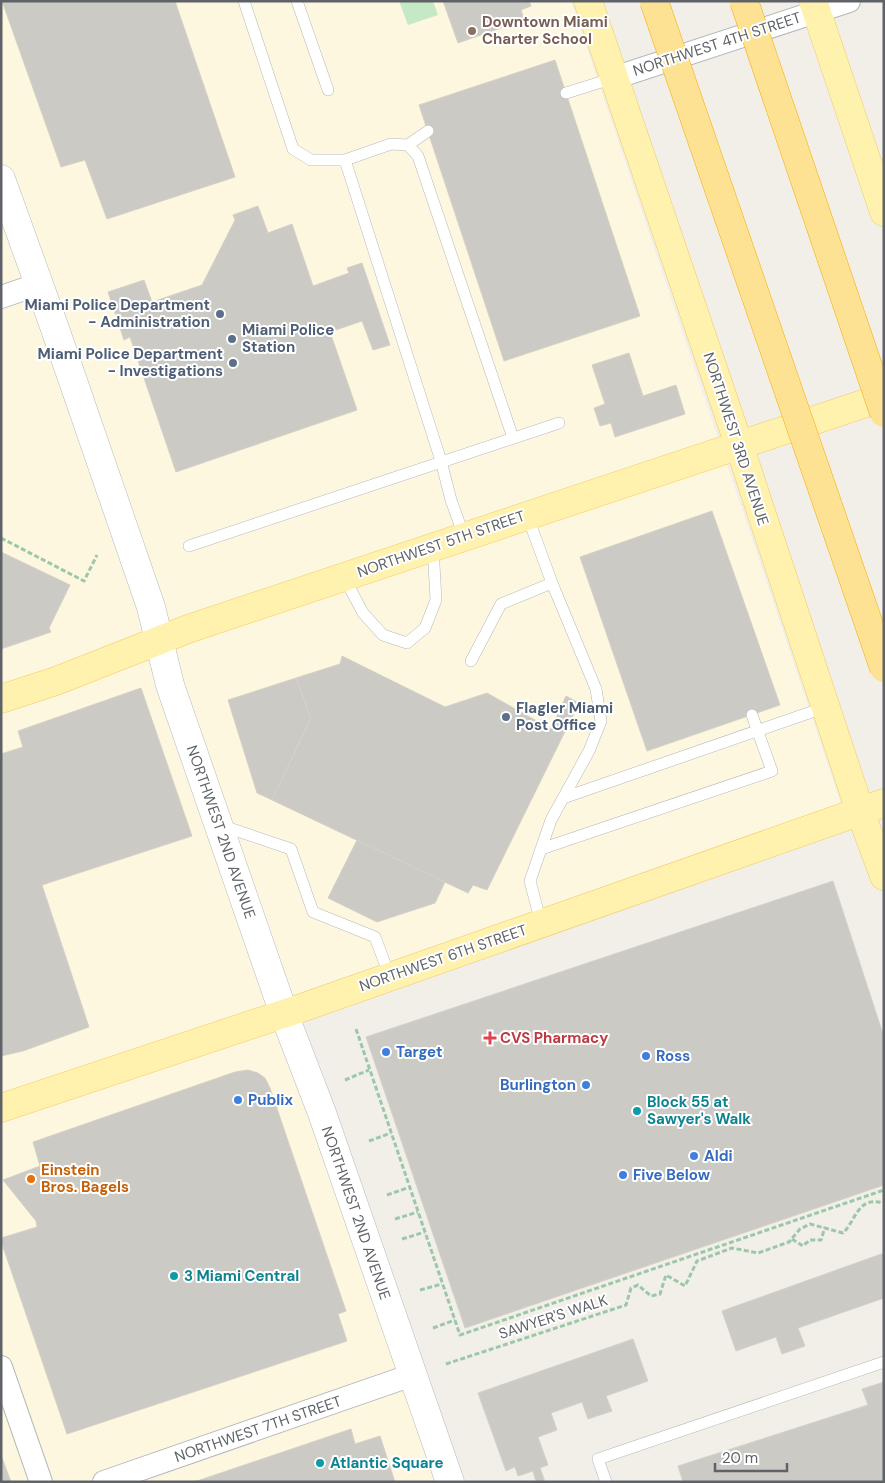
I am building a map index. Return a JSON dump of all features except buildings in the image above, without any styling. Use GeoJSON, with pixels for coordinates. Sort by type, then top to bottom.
{"type":"FeatureCollection","features":[{"type":"Feature","properties":{"kind":"highway"},"geometry":{"type":"LineString","coordinates":[[654,1],[884,668]]}},
{"type":"Feature","properties":{"kind":"highway"},"geometry":{"type":"LineString","coordinates":[[744,1],[884,413]]}},
{"type":"Feature","properties":{"kind":"main road","name":"NORTHWEST 3RD AVENUE"},"geometry":{"type":"LineString","coordinates":[[588,1],[826,707],[872,807],[884,876]]}},
{"type":"Feature","properties":{"kind":"main road"},"geometry":{"type":"LineString","coordinates":[[815,6],[884,212]]}},
{"type":"Feature","properties":{"kind":"main road","name":"NORTHWEST 5TH STREET"},"geometry":{"type":"LineString","coordinates":[[1,699],[56,681],[159,639],[884,397]]}},
{"type":"Feature","properties":{"kind":"main road","name":"NORTHWEST 6TH STREET"},"geometry":{"type":"LineString","coordinates":[[1,1108],[284,1014],[872,807]]}},
{"type":"Feature","properties":{"kind":"street","name":"NORTHWEST 4TH STREET"},"geometry":{"type":"LineString","coordinates":[[614,78],[815,6],[849,1]]}},
{"type":"Feature","properties":{"kind":"street","name":"NORTHWEST 2ND AVENUE"},"geometry":{"type":"LineString","coordinates":[[1,178],[151,607],[170,685],[284,1014],[322,1113],[450,1482]]}},
{"type":"Feature","properties":{"kind":"street"},"geometry":{"type":"LineString","coordinates":[[1,297],[39,284]]}},
{"type":"Feature","properties":{"kind":"street"},"geometry":{"type":"LineString","coordinates":[[1,1367],[41,1482]]}},
{"type":"Feature","properties":{"kind":"street","name":"NORTHWEST 7TH STREET"},"geometry":{"type":"LineString","coordinates":[[104,1482],[412,1375]]}},
{"type":"Feature","properties":{"kind":"lane"},"geometry":{"type":"LineString","coordinates":[[244,1],[293,149],[310,160],[345,160],[391,144],[408,145],[428,131]]}},
{"type":"Feature","properties":{"kind":"lane"},"geometry":{"type":"LineString","coordinates":[[297,1],[328,90]]}},
{"type":"Feature","properties":{"kind":"lane"},"geometry":{"type":"LineString","coordinates":[[566,93],[614,78]]}},
{"type":"Feature","properties":{"kind":"lane"},"geometry":{"type":"LineString","coordinates":[[408,145],[418,156],[513,438]]}},
{"type":"Feature","properties":{"kind":"lane"},"geometry":{"type":"LineString","coordinates":[[345,160],[464,536]]}},
{"type":"Feature","properties":{"kind":"lane"},"geometry":{"type":"LineString","coordinates":[[188,546],[441,461],[559,424]]}},
{"type":"Feature","properties":{"kind":"lane"},"geometry":{"type":"LineString","coordinates":[[527,515],[552,583],[596,689],[601,720],[589,751],[551,820],[530,881],[541,923]]}},
{"type":"Feature","properties":{"kind":"lane"},"geometry":{"type":"LineString","coordinates":[[344,577],[363,613],[383,635],[407,643],[425,628],[436,600],[433,546]]}},
{"type":"Feature","properties":{"kind":"lane"},"geometry":{"type":"LineString","coordinates":[[471,661],[501,604],[552,583]]}},
{"type":"Feature","properties":{"kind":"lane"},"geometry":{"type":"LineString","coordinates":[[563,798],[826,707]]}},
{"type":"Feature","properties":{"kind":"lane"},"geometry":{"type":"LineString","coordinates":[[541,850],[772,771],[752,715]]}},
{"type":"Feature","properties":{"kind":"lane"},"geometry":{"type":"LineString","coordinates":[[219,824],[291,849],[313,912],[375,938],[390,977]]}},
{"type":"Feature","properties":{"kind":"lane"},"geometry":{"type":"LineString","coordinates":[[606,1482],[598,1459],[884,1362]]}},
{"type":"Feature","properties":{"kind":"path"},"geometry":{"type":"LineString","coordinates":[[1,538],[84,581],[97,555]]}},
{"type":"Feature","properties":{"kind":"path"},"geometry":{"type":"LineString","coordinates":[[356,1029],[460,1335],[691,1254],[884,1190]]}},
{"type":"Feature","properties":{"kind":"path"},"geometry":{"type":"LineString","coordinates":[[345,1080],[370,1070]]}},
{"type":"Feature","properties":{"kind":"path"},"geometry":{"type":"LineString","coordinates":[[369,1141],[391,1133]]}},
{"type":"Feature","properties":{"kind":"path"},"geometry":{"type":"LineString","coordinates":[[387,1195],[410,1187]]}},
{"type":"Feature","properties":{"kind":"path","name":"SAWYER'S WALK"},"geometry":{"type":"LineString","coordinates":[[446,1364],[626,1305],[631,1288],[638,1285],[651,1296],[660,1294],[666,1275],[684,1286],[697,1261],[732,1248],[758,1253],[789,1242],[806,1225],[810,1224],[843,1233],[857,1212],[866,1204],[872,1201],[884,1203]]}},
{"type":"Feature","properties":{"kind":"path"},"geometry":{"type":"LineString","coordinates":[[396,1219],[418,1212]]}},
{"type":"Feature","properties":{"kind":"path","name":"SAWYER'S WALK"},"geometry":{"type":"LineString","coordinates":[[792,1239],[803,1246],[810,1240],[821,1240],[825,1227]]}},
{"type":"Feature","properties":{"kind":"path"},"geometry":{"type":"LineString","coordinates":[[402,1239],[425,1232]]}},
{"type":"Feature","properties":{"kind":"path"},"geometry":{"type":"LineString","coordinates":[[420,1290],[442,1284]]}},
{"type":"Feature","properties":{"kind":"path"},"geometry":{"type":"LineString","coordinates":[[433,1328],[455,1320]]}},
{"type":"Feature","properties":{"kind":"shaded area"},"geometry":{"type":"Polygon","coordinates":[[[1,1],[571,1],[841,804],[291,996],[439,1482],[1,1482],[1,1]]]}},
{"type":"Feature","properties":{"kind":"green space"},"geometry":{"type":"Polygon","coordinates":[[[399,1],[433,1],[438,15],[408,25],[399,1]]]}},
{"type":"Feature","properties":{"kind":"place","name":"Downtown Miami Charter School"},"geometry":{"type":"Point","coordinates":[472,31]}},
{"type":"Feature","properties":{"kind":"place","name":"Miami Police Department - Administration"},"geometry":{"type":"Point","coordinates":[220,314]}},
{"type":"Feature","properties":{"kind":"place","name":"Miami Police Station"},"geometry":{"type":"Point","coordinates":[232,339]}},
{"type":"Feature","properties":{"kind":"place","name":"Miami Police Department - Investigations"},"geometry":{"type":"Point","coordinates":[233,363]}},
{"type":"Feature","properties":{"kind":"place","name":"Flagler Miami Post Office"},"geometry":{"type":"Point","coordinates":[506,717]}},
{"type":"Feature","properties":{"kind":"place","name":"CVS Pharmacy"},"geometry":{"type":"Point","coordinates":[490,1038]}},
{"type":"Feature","properties":{"kind":"place","name":"Target"},"geometry":{"type":"Point","coordinates":[386,1052]}},
{"type":"Feature","properties":{"kind":"place","name":"Ross"},"geometry":{"type":"Point","coordinates":[646,1056]}},
{"type":"Feature","properties":{"kind":"place","name":"Burlington"},"geometry":{"type":"Point","coordinates":[586,1085]}},
{"type":"Feature","properties":{"kind":"place","name":"Publix"},"geometry":{"type":"Point","coordinates":[238,1100]}},
{"type":"Feature","properties":{"kind":"place","name":"Block 55 at Sawyer's Walk"},"geometry":{"type":"Point","coordinates":[637,1111]}},
{"type":"Feature","properties":{"kind":"place","name":"Aldi"},"geometry":{"type":"Point","coordinates":[694,1156]}},
{"type":"Feature","properties":{"kind":"place","name":"Five Below"},"geometry":{"type":"Point","coordinates":[623,1175]}},
{"type":"Feature","properties":{"kind":"place","name":"Einstein Bros. Bagels"},"geometry":{"type":"Point","coordinates":[31,1179]}},
{"type":"Feature","properties":{"kind":"place","name":"3 Miami Central"},"geometry":{"type":"Point","coordinates":[174,1276]}},
{"type":"Feature","properties":{"kind":"place","name":"Atlantic Square"},"geometry":{"type":"Point","coordinates":[320,1463]}}]}
